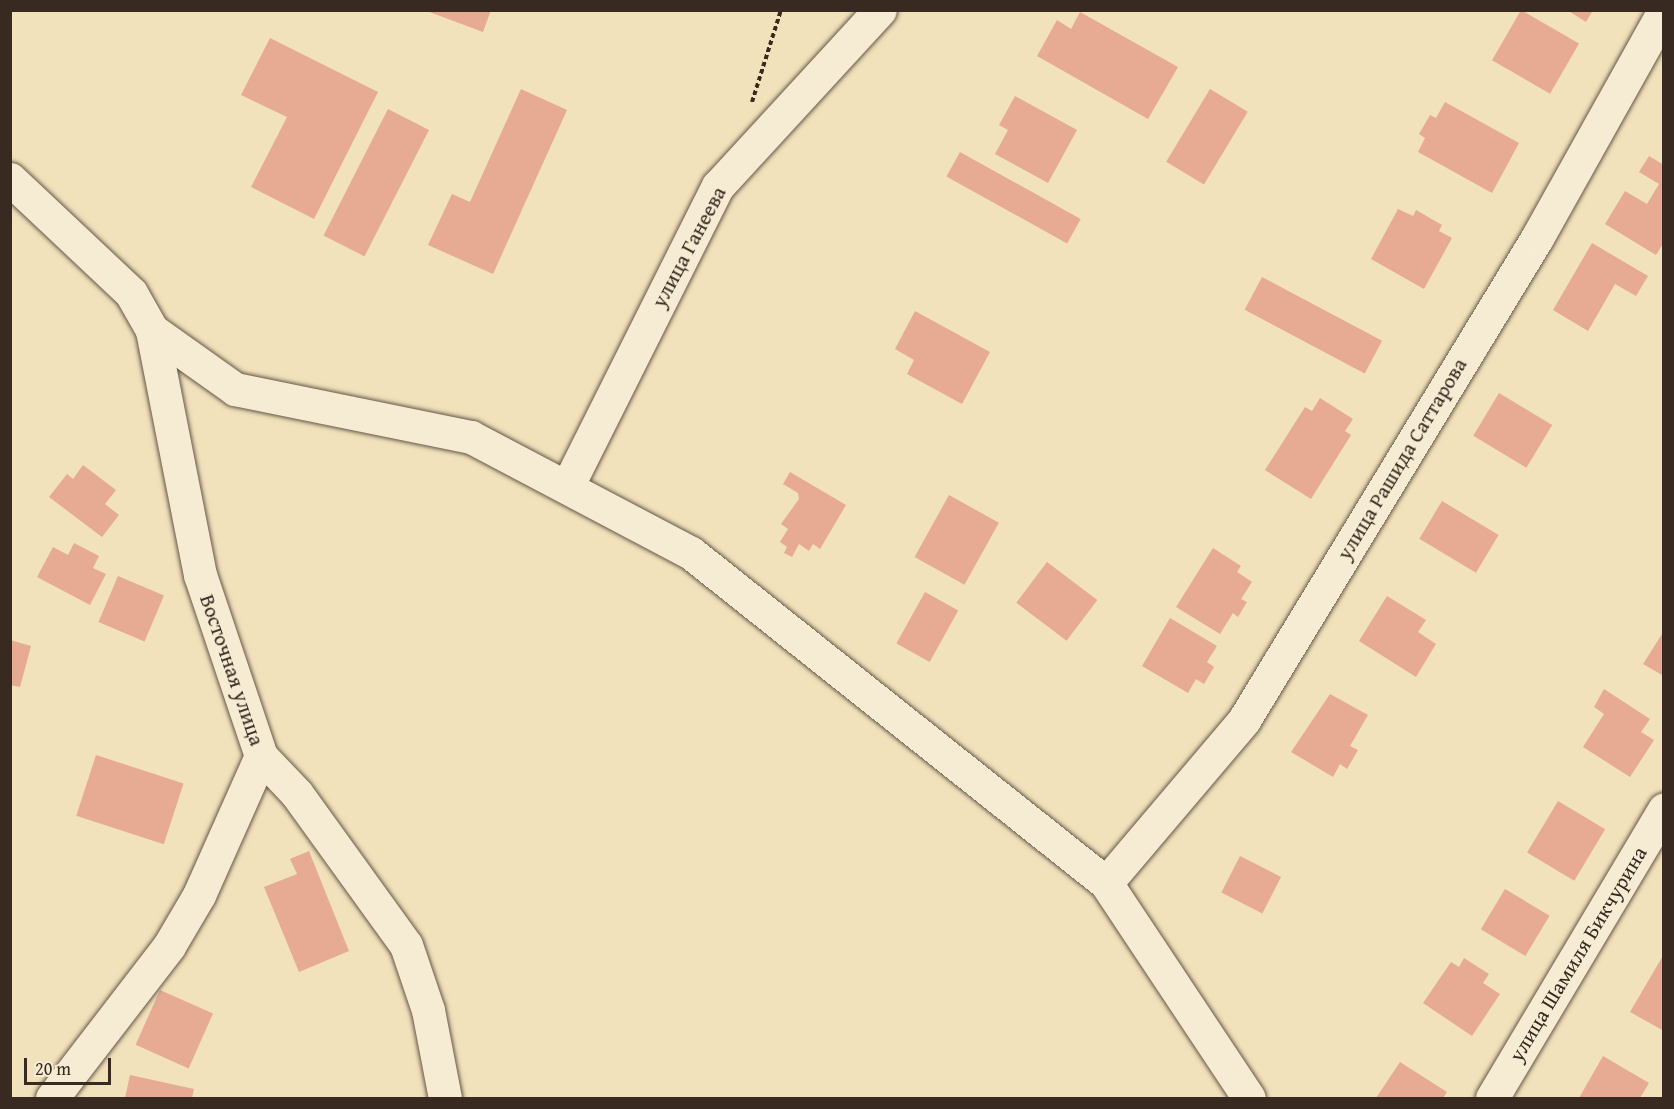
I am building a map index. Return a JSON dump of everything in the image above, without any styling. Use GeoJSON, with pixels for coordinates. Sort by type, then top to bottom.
{"type":"FeatureCollection","features":[{"type":"Feature","properties":{"kind":"street","name":"улица Ганеева"},"geometry":{"type":"LineString","coordinates":[[567,488],[718,186],[880,10]]}},
{"type":"Feature","properties":{"kind":"street","name":"улица Рашида Саттарова"},"geometry":{"type":"LineString","coordinates":[[1106,883],[1244,720],[1537,238],[1664,11]]}},
{"type":"Feature","properties":{"kind":"street"},"geometry":{"type":"LineString","coordinates":[[10,179],[131,292],[152,330],[235,389],[471,437],[691,553],[1106,883],[1249,1098]]}},
{"type":"Feature","properties":{"kind":"street","name":"Восточная улица"},"geometry":{"type":"LineString","coordinates":[[52,1098],[169,946],[199,895],[261,756],[200,575],[152,330]]}},
{"type":"Feature","properties":{"kind":"street"},"geometry":{"type":"LineString","coordinates":[[261,756],[297,794],[406,945],[428,1010],[445,1098]]}},
{"type":"Feature","properties":{"kind":"street","name":"улица Шамиля Бикчурина"},"geometry":{"type":"LineString","coordinates":[[1492,1098],[1664,809]]}},
{"type":"Feature","properties":{"kind":"path"},"geometry":{"type":"LineString","coordinates":[[749,109],[781,10]]}},
{"type":"Feature","properties":{"kind":"building"},"geometry":{"type":"Polygon","coordinates":[[[424,10],[491,10],[483,32],[424,10]]]}},
{"type":"Feature","properties":{"kind":"building"},"geometry":{"type":"Polygon","coordinates":[[[1521,10],[1579,44],[1550,94],[1492,60],[1521,10]]]}},
{"type":"Feature","properties":{"kind":"building"},"geometry":{"type":"Polygon","coordinates":[[[1567,10],[1593,10],[1586,22],[1567,10]]]}},
{"type":"Feature","properties":{"kind":"building"},"geometry":{"type":"Polygon","coordinates":[[[1080,12],[1178,67],[1148,119],[1037,56],[1057,20],[1071,29],[1080,12]]]}},
{"type":"Feature","properties":{"kind":"building"},"geometry":{"type":"Polygon","coordinates":[[[270,38],[378,92],[314,219],[251,187],[287,117],[241,95],[270,38]]]}},
{"type":"Feature","properties":{"kind":"building"},"geometry":{"type":"Polygon","coordinates":[[[521,89],[567,110],[493,274],[428,245],[452,194],[470,202],[521,89]]]}},
{"type":"Feature","properties":{"kind":"building"},"geometry":{"type":"Polygon","coordinates":[[[1210,89],[1248,112],[1204,185],[1166,162],[1210,89]]]}},
{"type":"Feature","properties":{"kind":"building"},"geometry":{"type":"Polygon","coordinates":[[[1015,96],[1077,130],[1048,183],[995,154],[1008,130],[999,125],[1015,96]]]}},
{"type":"Feature","properties":{"kind":"building"},"geometry":{"type":"Polygon","coordinates":[[[1445,102],[1519,143],[1492,193],[1418,152],[1425,138],[1419,134],[1430,115],[1436,118],[1445,102]]]}},
{"type":"Feature","properties":{"kind":"building"},"geometry":{"type":"Polygon","coordinates":[[[388,109],[429,130],[365,256],[324,236],[388,109]]]}},
{"type":"Feature","properties":{"kind":"building"},"geometry":{"type":"Polygon","coordinates":[[[960,152],[1081,219],[1067,243],[946,176],[960,152]]]}},
{"type":"Feature","properties":{"kind":"building"},"geometry":{"type":"Polygon","coordinates":[[[1649,156],[1664,165],[1664,242],[1656,255],[1605,224],[1625,191],[1647,204],[1659,184],[1639,172],[1649,156]]]}},
{"type":"Feature","properties":{"kind":"building"},"geometry":{"type":"Polygon","coordinates":[[[1398,209],[1413,216],[1416,210],[1442,225],[1439,231],[1452,238],[1424,289],[1371,259],[1398,209]]]}},
{"type":"Feature","properties":{"kind":"building"},"geometry":{"type":"Polygon","coordinates":[[[1592,243],[1648,276],[1636,296],[1615,284],[1588,331],[1553,310],[1592,243]]]}},
{"type":"Feature","properties":{"kind":"building"},"geometry":{"type":"Polygon","coordinates":[[[1262,277],[1382,341],[1365,374],[1245,310],[1262,277]]]}},
{"type":"Feature","properties":{"kind":"building"},"geometry":{"type":"Polygon","coordinates":[[[915,311],[990,352],[962,404],[907,374],[914,360],[895,349],[915,311]]]}},
{"type":"Feature","properties":{"kind":"building"},"geometry":{"type":"Polygon","coordinates":[[[1499,393],[1552,425],[1526,468],[1473,436],[1499,393]]]}},
{"type":"Feature","properties":{"kind":"building"},"geometry":{"type":"Polygon","coordinates":[[[1320,398],[1353,419],[1345,431],[1351,435],[1311,499],[1265,470],[1305,407],[1312,411],[1320,398]]]}},
{"type":"Feature","properties":{"kind":"building"},"geometry":{"type":"Polygon","coordinates":[[[83,465],[116,490],[105,504],[119,515],[102,537],[49,497],[67,474],[73,479],[83,465]]]}},
{"type":"Feature","properties":{"kind":"building"},"geometry":{"type":"Polygon","coordinates":[[[790,472],[846,505],[820,549],[813,544],[809,551],[799,544],[792,557],[784,553],[787,547],[780,542],[788,529],[781,524],[799,499],[798,493],[783,484],[790,472]]]}},
{"type":"Feature","properties":{"kind":"building"},"geometry":{"type":"Polygon","coordinates":[[[949,495],[999,523],[964,585],[915,557],[949,495]]]}},
{"type":"Feature","properties":{"kind":"building"},"geometry":{"type":"Polygon","coordinates":[[[1442,501],[1499,535],[1476,573],[1419,539],[1442,501]]]}},
{"type":"Feature","properties":{"kind":"building"},"geometry":{"type":"Polygon","coordinates":[[[74,543],[99,556],[93,568],[106,574],[90,605],[37,577],[53,547],[68,555],[74,543]]]}},
{"type":"Feature","properties":{"kind":"building"},"geometry":{"type":"Polygon","coordinates":[[[1213,548],[1241,566],[1237,572],[1252,582],[1241,599],[1247,602],[1238,617],[1233,613],[1220,634],[1176,607],[1213,548]]]}},
{"type":"Feature","properties":{"kind":"building"},"geometry":{"type":"Polygon","coordinates":[[[1047,562],[1097,600],[1067,641],[1016,603],[1047,562]]]}},
{"type":"Feature","properties":{"kind":"building"},"geometry":{"type":"Polygon","coordinates":[[[118,576],[164,596],[144,642],[98,622],[118,576]]]}},
{"type":"Feature","properties":{"kind":"building"},"geometry":{"type":"Polygon","coordinates":[[[925,592],[958,610],[930,662],[896,644],[925,592]]]}},
{"type":"Feature","properties":{"kind":"building"},"geometry":{"type":"Polygon","coordinates":[[[1387,596],[1426,620],[1418,632],[1436,644],[1416,677],[1359,641],[1387,596]]]}},
{"type":"Feature","properties":{"kind":"building"},"geometry":{"type":"Polygon","coordinates":[[[1170,618],[1217,646],[1207,662],[1214,667],[1204,684],[1196,679],[1188,693],[1142,666],[1170,618]]]}},
{"type":"Feature","properties":{"kind":"building"},"geometry":{"type":"Polygon","coordinates":[[[1664,631],[1664,676],[1643,664],[1664,631]]]}},
{"type":"Feature","properties":{"kind":"building"},"geometry":{"type":"Polygon","coordinates":[[[10,640],[31,646],[20,687],[10,685],[10,640]]]}},
{"type":"Feature","properties":{"kind":"building"},"geometry":{"type":"Polygon","coordinates":[[[1604,689],[1650,719],[1641,732],[1654,740],[1630,777],[1583,747],[1604,714],[1594,707],[1604,689]]]}},
{"type":"Feature","properties":{"kind":"building"},"geometry":{"type":"Polygon","coordinates":[[[1330,694],[1368,715],[1350,746],[1358,750],[1347,769],[1340,764],[1333,777],[1291,752],[1330,694]]]}},
{"type":"Feature","properties":{"kind":"building"},"geometry":{"type":"Polygon","coordinates":[[[96,755],[183,783],[164,844],[76,816],[96,755]]]}},
{"type":"Feature","properties":{"kind":"building"},"geometry":{"type":"Polygon","coordinates":[[[1558,801],[1605,829],[1574,881],[1527,852],[1558,801]]]}},
{"type":"Feature","properties":{"kind":"building"},"geometry":{"type":"Polygon","coordinates":[[[309,851],[349,951],[299,972],[264,887],[297,874],[290,859],[309,851]]]}},
{"type":"Feature","properties":{"kind":"building"},"geometry":{"type":"Polygon","coordinates":[[[1240,856],[1281,877],[1262,913],[1221,893],[1240,856]]]}},
{"type":"Feature","properties":{"kind":"building"},"geometry":{"type":"Polygon","coordinates":[[[1505,889],[1550,916],[1525,956],[1481,929],[1505,889]]]}},
{"type":"Feature","properties":{"kind":"building"},"geometry":{"type":"Polygon","coordinates":[[[1664,954],[1664,1031],[1630,1012],[1664,954]]]}},
{"type":"Feature","properties":{"kind":"building"},"geometry":{"type":"Polygon","coordinates":[[[1464,958],[1489,974],[1483,983],[1500,994],[1472,1036],[1423,1003],[1451,962],[1459,967],[1464,958]]]}},
{"type":"Feature","properties":{"kind":"building"},"geometry":{"type":"Polygon","coordinates":[[[160,990],[213,1014],[189,1068],[136,1045],[160,990]]]}},
{"type":"Feature","properties":{"kind":"building"},"geometry":{"type":"Polygon","coordinates":[[[1603,1056],[1649,1083],[1640,1098],[1579,1098],[1603,1056]]]}},
{"type":"Feature","properties":{"kind":"building"},"geometry":{"type":"Polygon","coordinates":[[[1400,1062],[1447,1092],[1443,1098],[1376,1098],[1400,1062]]]}},
{"type":"Feature","properties":{"kind":"building"},"geometry":{"type":"Polygon","coordinates":[[[130,1075],[194,1089],[192,1098],[125,1098],[130,1075]]]}}]}
